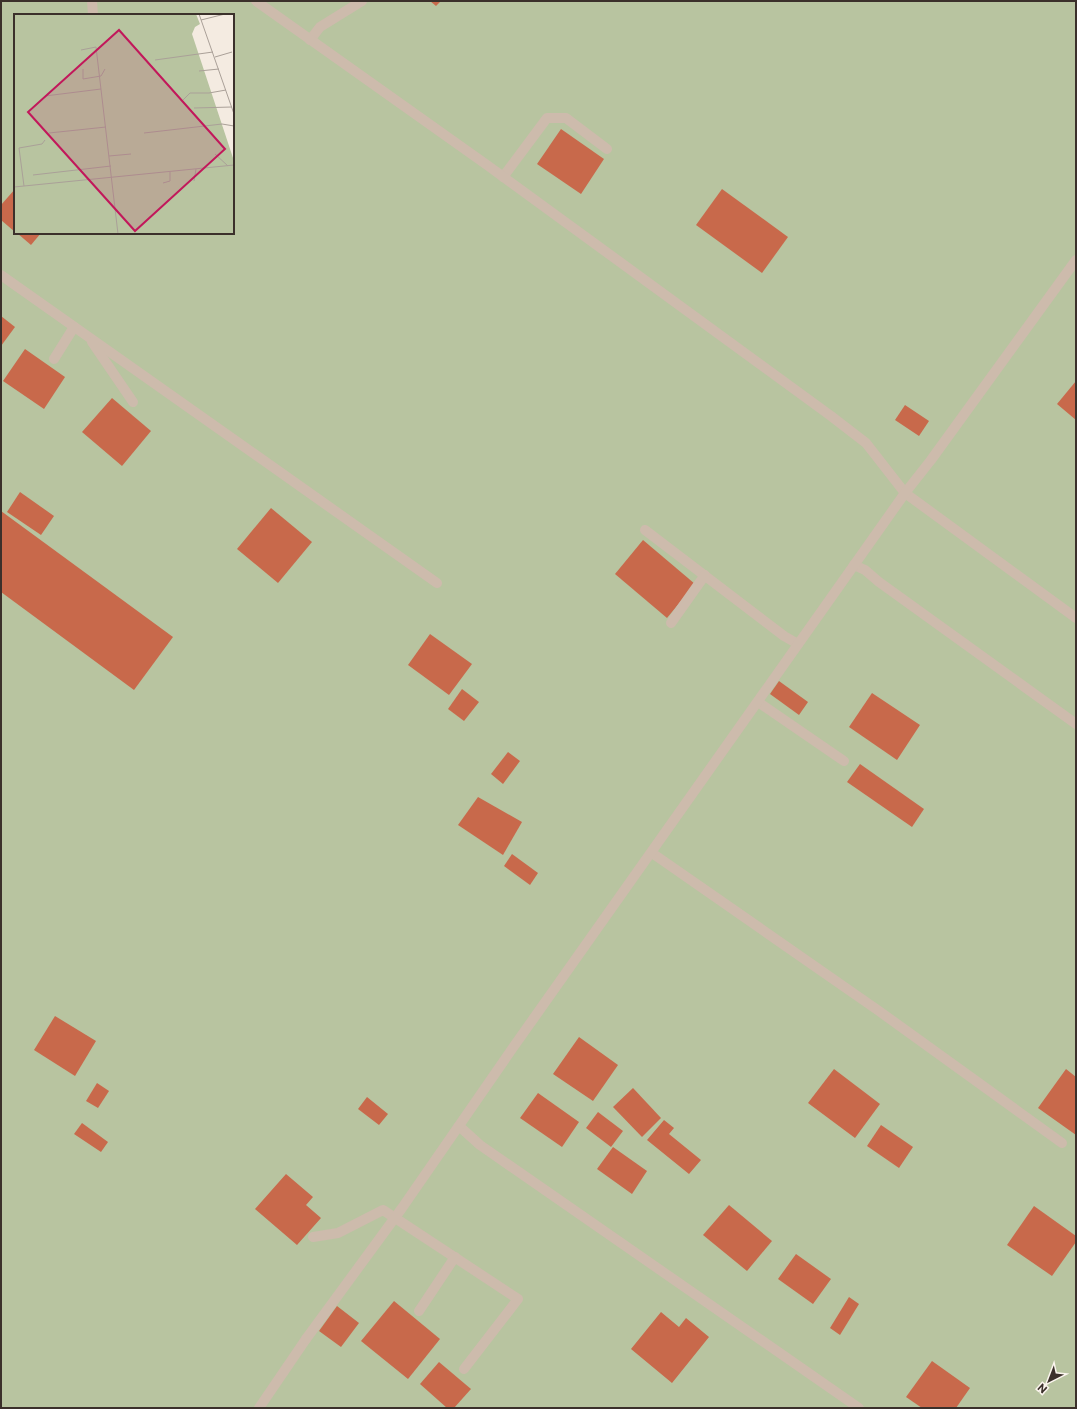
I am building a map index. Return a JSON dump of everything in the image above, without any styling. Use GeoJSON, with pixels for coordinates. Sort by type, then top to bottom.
{"type":"FeatureCollection","features":[{"type":"Feature","properties":{"kind":"street"},"geometry":{"type":"LineString","coordinates":[[92,1],[93,14]]}},
{"type":"Feature","properties":{"kind":"street"},"geometry":{"type":"LineString","coordinates":[[256,1],[503,177],[831,416],[866,443],[905,493],[1076,618]]}},
{"type":"Feature","properties":{"kind":"street"},"geometry":{"type":"LineString","coordinates":[[310,40],[320,27],[362,1]]}},
{"type":"Feature","properties":{"kind":"street"},"geometry":{"type":"LineString","coordinates":[[503,177],[547,118],[566,118],[607,149]]}},
{"type":"Feature","properties":{"kind":"street"},"geometry":{"type":"LineString","coordinates":[[259,1408],[306,1339],[396,1217],[512,1049],[905,493],[931,460],[1076,260]]}},
{"type":"Feature","properties":{"kind":"street"},"geometry":{"type":"LineString","coordinates":[[1,275],[437,583]]}},
{"type":"Feature","properties":{"kind":"street"},"geometry":{"type":"LineString","coordinates":[[54,359],[74,327]]}},
{"type":"Feature","properties":{"kind":"street"},"geometry":{"type":"LineString","coordinates":[[89,337],[133,402]]}},
{"type":"Feature","properties":{"kind":"street"},"geometry":{"type":"LineString","coordinates":[[645,530],[784,636],[798,644]]}},
{"type":"Feature","properties":{"kind":"street"},"geometry":{"type":"LineString","coordinates":[[854,565],[865,570],[879,582],[1076,724]]}},
{"type":"Feature","properties":{"kind":"street"},"geometry":{"type":"LineString","coordinates":[[671,623],[705,575]]}},
{"type":"Feature","properties":{"kind":"street"},"geometry":{"type":"LineString","coordinates":[[758,702],[844,761]]}},
{"type":"Feature","properties":{"kind":"street"},"geometry":{"type":"LineString","coordinates":[[652,853],[878,1011],[1062,1143]]}},
{"type":"Feature","properties":{"kind":"street"},"geometry":{"type":"LineString","coordinates":[[459,1126],[480,1145],[859,1408]]}},
{"type":"Feature","properties":{"kind":"street"},"geometry":{"type":"LineString","coordinates":[[313,1237],[338,1233],[383,1210],[396,1217],[518,1299],[464,1369]]}},
{"type":"Feature","properties":{"kind":"street"},"geometry":{"type":"LineString","coordinates":[[419,1311],[455,1257]]}},
{"type":"Feature","properties":{"kind":"green space"},"geometry":{"type":"Polygon","coordinates":[[[1,1],[1076,1],[1076,1408],[1,1408],[1,1]]]}},
{"type":"Feature","properties":{"kind":"building"},"geometry":{"type":"Polygon","coordinates":[[[430,1],[441,1],[436,6],[430,1]]]}},
{"type":"Feature","properties":{"kind":"building"},"geometry":{"type":"Polygon","coordinates":[[[561,129],[604,159],[581,194],[537,164],[561,129]]]}},
{"type":"Feature","properties":{"kind":"building"},"geometry":{"type":"Polygon","coordinates":[[[722,189],[788,237],[762,273],[696,225],[722,189]]]}},
{"type":"Feature","properties":{"kind":"building"},"geometry":{"type":"Polygon","coordinates":[[[14,190],[14,231],[1,220],[1,205],[14,190]]]}},
{"type":"Feature","properties":{"kind":"building"},"geometry":{"type":"Polygon","coordinates":[[[18,234],[40,234],[31,245],[18,234]]]}},
{"type":"Feature","properties":{"kind":"building"},"geometry":{"type":"Polygon","coordinates":[[[1,316],[15,327],[1,346],[1,316]]]}},
{"type":"Feature","properties":{"kind":"building"},"geometry":{"type":"Polygon","coordinates":[[[25,349],[65,377],[44,409],[3,381],[25,349]]]}},
{"type":"Feature","properties":{"kind":"building"},"geometry":{"type":"Polygon","coordinates":[[[1076,381],[1076,420],[1057,404],[1076,381]]]}},
{"type":"Feature","properties":{"kind":"building"},"geometry":{"type":"Polygon","coordinates":[[[112,398],[151,431],[122,466],[82,432],[112,398]]]}},
{"type":"Feature","properties":{"kind":"building"},"geometry":{"type":"Polygon","coordinates":[[[905,405],[929,421],[919,436],[895,420],[905,405]]]}},
{"type":"Feature","properties":{"kind":"building"},"geometry":{"type":"Polygon","coordinates":[[[20,492],[54,516],[41,535],[7,512],[20,492]]]}},
{"type":"Feature","properties":{"kind":"building"},"geometry":{"type":"Polygon","coordinates":[[[271,508],[312,542],[278,583],[237,549],[271,508]]]}},
{"type":"Feature","properties":{"kind":"building"},"geometry":{"type":"Polygon","coordinates":[[[1,511],[173,637],[134,690],[1,592],[1,511]]]}},
{"type":"Feature","properties":{"kind":"building"},"geometry":{"type":"Polygon","coordinates":[[[643,540],[695,584],[667,618],[615,574],[643,540]]]}},
{"type":"Feature","properties":{"kind":"building"},"geometry":{"type":"Polygon","coordinates":[[[430,634],[472,664],[449,695],[408,665],[430,634]]]}},
{"type":"Feature","properties":{"kind":"building"},"geometry":{"type":"Polygon","coordinates":[[[779,681],[808,702],[799,715],[770,694],[779,681]]]}},
{"type":"Feature","properties":{"kind":"building"},"geometry":{"type":"Polygon","coordinates":[[[462,689],[479,702],[464,721],[448,709],[462,689]]]}},
{"type":"Feature","properties":{"kind":"building"},"geometry":{"type":"Polygon","coordinates":[[[872,693],[920,725],[897,760],[849,727],[872,693]]]}},
{"type":"Feature","properties":{"kind":"building"},"geometry":{"type":"Polygon","coordinates":[[[508,752],[520,761],[503,784],[491,774],[508,752]]]}},
{"type":"Feature","properties":{"kind":"building"},"geometry":{"type":"Polygon","coordinates":[[[860,764],[924,809],[912,827],[847,782],[860,764]]]}},
{"type":"Feature","properties":{"kind":"building"},"geometry":{"type":"Polygon","coordinates":[[[478,797],[522,822],[503,855],[458,825],[478,797]]]}},
{"type":"Feature","properties":{"kind":"building"},"geometry":{"type":"Polygon","coordinates":[[[512,854],[538,873],[530,885],[504,866],[512,854]]]}},
{"type":"Feature","properties":{"kind":"building"},"geometry":{"type":"Polygon","coordinates":[[[55,1016],[96,1041],[75,1076],[34,1050],[55,1016]]]}},
{"type":"Feature","properties":{"kind":"building"},"geometry":{"type":"Polygon","coordinates":[[[579,1037],[618,1065],[593,1101],[553,1074],[579,1037]]]}},
{"type":"Feature","properties":{"kind":"building"},"geometry":{"type":"Polygon","coordinates":[[[834,1069],[880,1104],[855,1138],[808,1103],[834,1069]]]}},
{"type":"Feature","properties":{"kind":"building"},"geometry":{"type":"Polygon","coordinates":[[[1066,1069],[1076,1077],[1076,1135],[1038,1108],[1066,1069]]]}},
{"type":"Feature","properties":{"kind":"building"},"geometry":{"type":"Polygon","coordinates":[[[97,1083],[109,1091],[98,1108],[86,1101],[97,1083]]]}},
{"type":"Feature","properties":{"kind":"building"},"geometry":{"type":"Polygon","coordinates":[[[633,1088],[661,1118],[642,1137],[613,1107],[633,1088]]]}},
{"type":"Feature","properties":{"kind":"building"},"geometry":{"type":"Polygon","coordinates":[[[538,1093],[579,1122],[562,1147],[520,1118],[538,1093]]]}},
{"type":"Feature","properties":{"kind":"building"},"geometry":{"type":"Polygon","coordinates":[[[367,1097],[388,1114],[379,1125],[358,1109],[367,1097]]]}},
{"type":"Feature","properties":{"kind":"building"},"geometry":{"type":"Polygon","coordinates":[[[598,1112],[623,1131],[611,1147],[586,1128],[598,1112]]]}},
{"type":"Feature","properties":{"kind":"building"},"geometry":{"type":"Polygon","coordinates":[[[664,1120],[674,1128],[669,1134],[701,1160],[689,1174],[647,1140],[664,1120]]]}},
{"type":"Feature","properties":{"kind":"building"},"geometry":{"type":"Polygon","coordinates":[[[82,1123],[108,1142],[101,1152],[74,1134],[82,1123]]]}},
{"type":"Feature","properties":{"kind":"building"},"geometry":{"type":"Polygon","coordinates":[[[881,1125],[913,1147],[899,1168],[867,1146],[881,1125]]]}},
{"type":"Feature","properties":{"kind":"building"},"geometry":{"type":"Polygon","coordinates":[[[613,1147],[647,1171],[632,1194],[597,1169],[613,1147]]]}},
{"type":"Feature","properties":{"kind":"building"},"geometry":{"type":"Polygon","coordinates":[[[286,1174],[313,1197],[306,1205],[321,1218],[297,1245],[255,1209],[286,1174]]]}},
{"type":"Feature","properties":{"kind":"building"},"geometry":{"type":"Polygon","coordinates":[[[729,1205],[772,1241],[747,1271],[703,1235],[729,1205]]]}},
{"type":"Feature","properties":{"kind":"building"},"geometry":{"type":"Polygon","coordinates":[[[1034,1206],[1076,1236],[1076,1242],[1052,1276],[1007,1245],[1034,1206]]]}},
{"type":"Feature","properties":{"kind":"building"},"geometry":{"type":"Polygon","coordinates":[[[796,1254],[831,1279],[813,1304],[778,1279],[796,1254]]]}},
{"type":"Feature","properties":{"kind":"building"},"geometry":{"type":"Polygon","coordinates":[[[849,1297],[859,1304],[840,1335],[830,1328],[849,1297]]]}},
{"type":"Feature","properties":{"kind":"building"},"geometry":{"type":"Polygon","coordinates":[[[394,1301],[440,1339],[408,1379],[361,1341],[394,1301]]]}},
{"type":"Feature","properties":{"kind":"building"},"geometry":{"type":"Polygon","coordinates":[[[337,1306],[359,1323],[341,1347],[319,1331],[337,1306]]]}},
{"type":"Feature","properties":{"kind":"building"},"geometry":{"type":"Polygon","coordinates":[[[661,1312],[679,1327],[686,1318],[709,1337],[672,1383],[631,1349],[661,1312]]]}},
{"type":"Feature","properties":{"kind":"building"},"geometry":{"type":"Polygon","coordinates":[[[932,1361],[970,1388],[956,1408],[922,1408],[906,1397],[932,1361]]]}},
{"type":"Feature","properties":{"kind":"building"},"geometry":{"type":"Polygon","coordinates":[[[439,1362],[471,1389],[454,1408],[447,1408],[420,1384],[439,1362]]]}}]}
